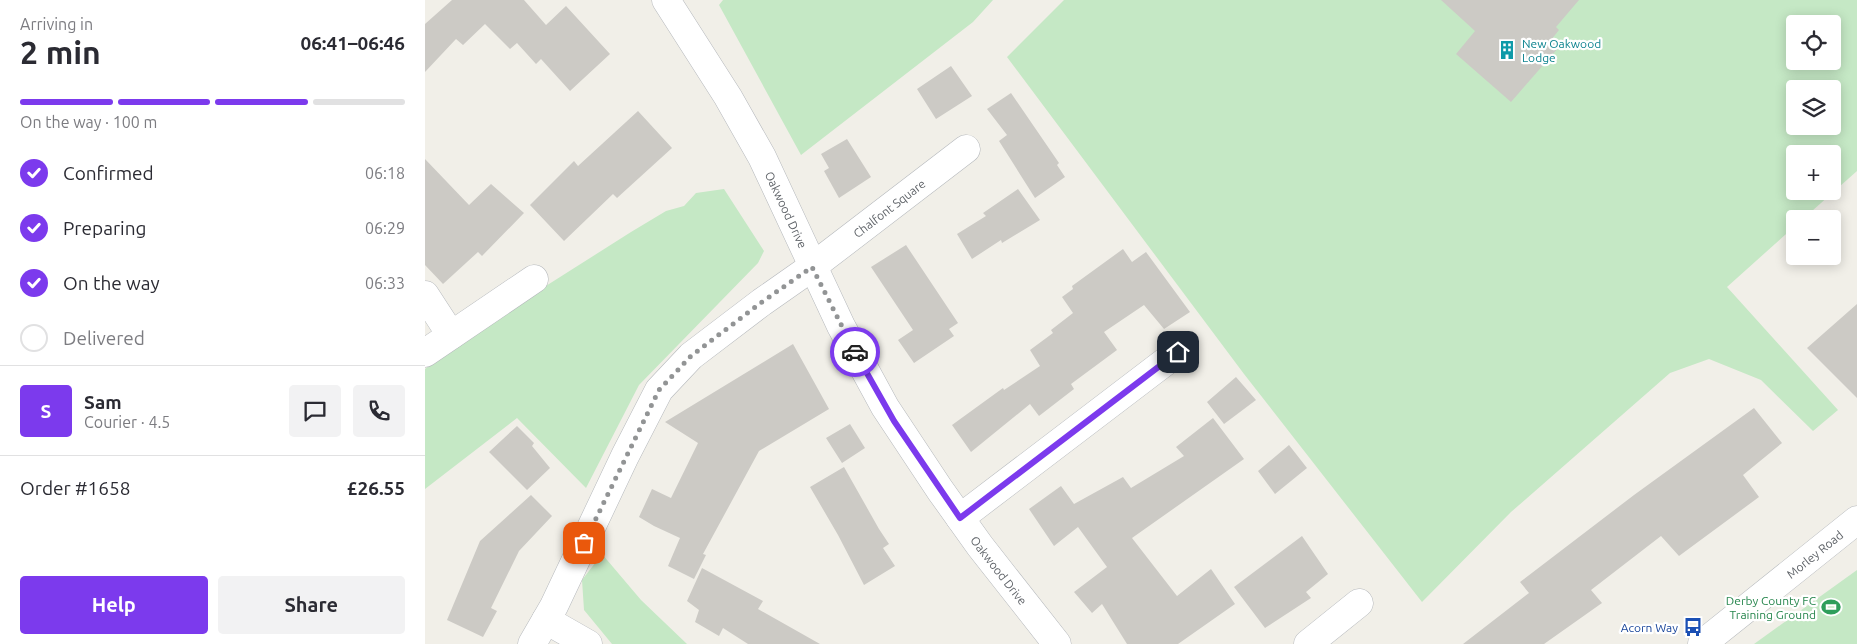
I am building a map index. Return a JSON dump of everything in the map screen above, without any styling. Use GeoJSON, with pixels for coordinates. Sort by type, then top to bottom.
{"type":"FeatureCollection","features":[{"type":"Feature","properties":{"kind":"street","name":"Oakwood Drive"},"geometry":{"type":"LineString","coordinates":[[666,0],[723,90],[762,157],[841,326],[885,407],[960,518],[1057,644]]}},
{"type":"Feature","properties":{"kind":"street","name":"Chalfont Square"},"geometry":{"type":"LineString","coordinates":[[533,644],[659,390],[691,356],[812,267],[966,149]]}},
{"type":"Feature","properties":{"kind":"street"},"geometry":{"type":"LineString","coordinates":[[425,353],[534,279]]}},
{"type":"Feature","properties":{"kind":"street"},"geometry":{"type":"LineString","coordinates":[[425,295],[451,335]]}},
{"type":"Feature","properties":{"kind":"street"},"geometry":{"type":"LineString","coordinates":[[960,518],[1178,352]]}},
{"type":"Feature","properties":{"kind":"street","name":"Morley Road"},"geometry":{"type":"LineString","coordinates":[[1702,644],[1857,520]]}},
{"type":"Feature","properties":{"kind":"street"},"geometry":{"type":"LineString","coordinates":[[1308,644],[1359,603]]}},
{"type":"Feature","properties":{"kind":"street"},"geometry":{"type":"LineString","coordinates":[[546,620],[588,644]]}},
{"type":"Feature","properties":{"kind":"green space"},"geometry":{"type":"Polygon","coordinates":[[[723,0],[993,0],[973,22],[801,155],[719,5],[723,0]]]}},
{"type":"Feature","properties":{"kind":"green space"},"geometry":{"type":"Polygon","coordinates":[[[1064,0],[1857,0],[1857,171],[1841,185],[1841,145],[1786,145],[1786,200],[1824,200],[1813,210],[1786,210],[1786,234],[1727,287],[1838,410],[1813,431],[1761,380],[1709,359],[1670,373],[1511,512],[1422,602],[1244,374],[1007,57],[1064,0]]]}},
{"type":"Feature","properties":{"kind":"green space"},"geometry":{"type":"Polygon","coordinates":[[[724,189],[764,251],[758,263],[639,385],[586,488],[517,418],[425,489],[425,369],[475,331],[631,232],[666,211],[684,206],[696,193],[724,189]]]}},
{"type":"Feature","properties":{"kind":"green space"},"geometry":{"type":"Polygon","coordinates":[[[602,554],[641,600],[687,644],[612,644],[584,610],[582,580],[602,554]]]}},
{"type":"Feature","properties":{"kind":"green space","name":"Derby County FC Training Ground"},"geometry":{"type":"Polygon","coordinates":[[[1857,570],[1857,644],[1754,644],[1857,570]]]}},
{"type":"Feature","properties":{"kind":"building"},"geometry":{"type":"Polygon","coordinates":[[[452,0],[524,0],[546,25],[566,6],[610,54],[570,91],[541,59],[536,64],[517,43],[510,49],[485,24],[463,45],[456,39],[425,72],[425,24],[452,0]]]}},
{"type":"Feature","properties":{"kind":"building","name":"New Oakwood Lodge"},"geometry":{"type":"Polygon","coordinates":[[[1441,0],[1579,0],[1556,27],[1559,30],[1551,40],[1559,47],[1511,102],[1456,54],[1475,31],[1441,0]]]}},
{"type":"Feature","properties":{"kind":"building"},"geometry":{"type":"Polygon","coordinates":[[[951,66],[972,96],[936,119],[917,89],[951,66]]]}},
{"type":"Feature","properties":{"kind":"building"},"geometry":{"type":"Polygon","coordinates":[[[1011,93],[1059,163],[1057,165],[1065,177],[1035,198],[999,141],[1007,135],[987,109],[1011,93]]]}},
{"type":"Feature","properties":{"kind":"building"},"geometry":{"type":"Polygon","coordinates":[[[638,111],[672,148],[617,198],[613,194],[564,241],[530,205],[574,161],[578,166],[638,111]]]}},
{"type":"Feature","properties":{"kind":"building"},"geometry":{"type":"Polygon","coordinates":[[[847,139],[871,177],[839,198],[824,171],[829,168],[821,154],[847,139]]]}},
{"type":"Feature","properties":{"kind":"building"},"geometry":{"type":"Polygon","coordinates":[[[425,159],[469,205],[491,184],[524,213],[482,256],[478,252],[443,284],[425,265],[425,159]]]}},
{"type":"Feature","properties":{"kind":"building"},"geometry":{"type":"Polygon","coordinates":[[[1018,189],[1040,220],[1002,243],[1001,240],[972,259],[957,234],[986,216],[983,213],[1018,189]]]}},
{"type":"Feature","properties":{"kind":"building"},"geometry":{"type":"Polygon","coordinates":[[[906,245],[958,323],[949,329],[954,336],[914,363],[898,340],[913,330],[871,267],[906,245]]]}},
{"type":"Feature","properties":{"kind":"building"},"geometry":{"type":"Polygon","coordinates":[[[1123,249],[1132,262],[1146,252],[1190,312],[1164,329],[1144,305],[1104,332],[1117,350],[1071,384],[1074,389],[1039,416],[1030,404],[971,452],[952,425],[1003,388],[1004,390],[1040,366],[1030,350],[1053,333],[1051,330],[1073,313],[1062,297],[1073,289],[1072,286],[1123,249]]]}},
{"type":"Feature","properties":{"kind":"building"},"geometry":{"type":"Polygon","coordinates":[[[1857,304],[1857,398],[1807,348],[1857,304]]]}},
{"type":"Feature","properties":{"kind":"building"},"geometry":{"type":"Polygon","coordinates":[[[793,344],[829,409],[759,451],[703,554],[706,555],[694,579],[668,566],[680,538],[639,517],[652,489],[671,498],[698,443],[665,422],[793,344]]]}},
{"type":"Feature","properties":{"kind":"building"},"geometry":{"type":"Polygon","coordinates":[[[1236,377],[1256,400],[1224,424],[1207,402],[1236,377]]]}},
{"type":"Feature","properties":{"kind":"building"},"geometry":{"type":"Polygon","coordinates":[[[1754,408],[1782,443],[1743,475],[1759,497],[1679,556],[1661,536],[1591,590],[1602,603],[1544,644],[1463,644],[1529,593],[1520,582],[1634,495],[1754,408]]]}},
{"type":"Feature","properties":{"kind":"building"},"geometry":{"type":"Polygon","coordinates":[[[1213,418],[1244,459],[1132,538],[1177,596],[1211,569],[1235,604],[1178,644],[1127,644],[1102,604],[1092,613],[1074,592],[1107,567],[1078,527],[1054,546],[1029,509],[1061,486],[1074,504],[1123,477],[1131,488],[1184,456],[1176,447],[1213,418]]]}},
{"type":"Feature","properties":{"kind":"building"},"geometry":{"type":"Polygon","coordinates":[[[850,424],[865,448],[842,463],[826,438],[850,424]]]}},
{"type":"Feature","properties":{"kind":"building"},"geometry":{"type":"Polygon","coordinates":[[[517,426],[534,443],[532,446],[550,468],[527,490],[489,452],[517,426]]]}},
{"type":"Feature","properties":{"kind":"building"},"geometry":{"type":"Polygon","coordinates":[[[1289,445],[1307,468],[1275,494],[1258,471],[1289,445]]]}},
{"type":"Feature","properties":{"kind":"building"},"geometry":{"type":"Polygon","coordinates":[[[844,467],[889,544],[883,548],[895,566],[864,585],[810,487],[844,467]]]}},
{"type":"Feature","properties":{"kind":"building"},"geometry":{"type":"Polygon","coordinates":[[[531,495],[552,516],[519,551],[491,608],[497,611],[483,637],[447,620],[480,541],[531,495]]]}},
{"type":"Feature","properties":{"kind":"building"},"geometry":{"type":"Polygon","coordinates":[[[1302,536],[1328,574],[1306,592],[1311,598],[1265,628],[1234,587],[1302,536]]]}},
{"type":"Feature","properties":{"kind":"building"},"geometry":{"type":"Polygon","coordinates":[[[702,568],[763,601],[758,609],[820,644],[748,644],[723,628],[719,636],[695,622],[699,610],[687,601],[702,568]]]}},
{"type":"Feature","properties":{"kind":"way so far"},"geometry":{"type":"LineString","coordinates":[[584,543],[659,390],[691,356],[812,267],[855,352]]}},
{"type":"Feature","properties":{"kind":"place","name":"New Oakwood Lodge"},"geometry":{"type":"Point","coordinates":[1507,50]}},
{"type":"Feature","properties":{"kind":"place","name":"Derby County FC Training Ground"},"geometry":{"type":"Point","coordinates":[1831,607]}},
{"type":"Feature","properties":{"kind":"place","name":"Acorn Way"},"geometry":{"type":"Point","coordinates":[1693,627]}},
{"type":"Feature","properties":{"kind":"route"},"geometry":{"type":"LineString","coordinates":[[855,352],[885,407],[960,518],[1178,352]]}}]}
